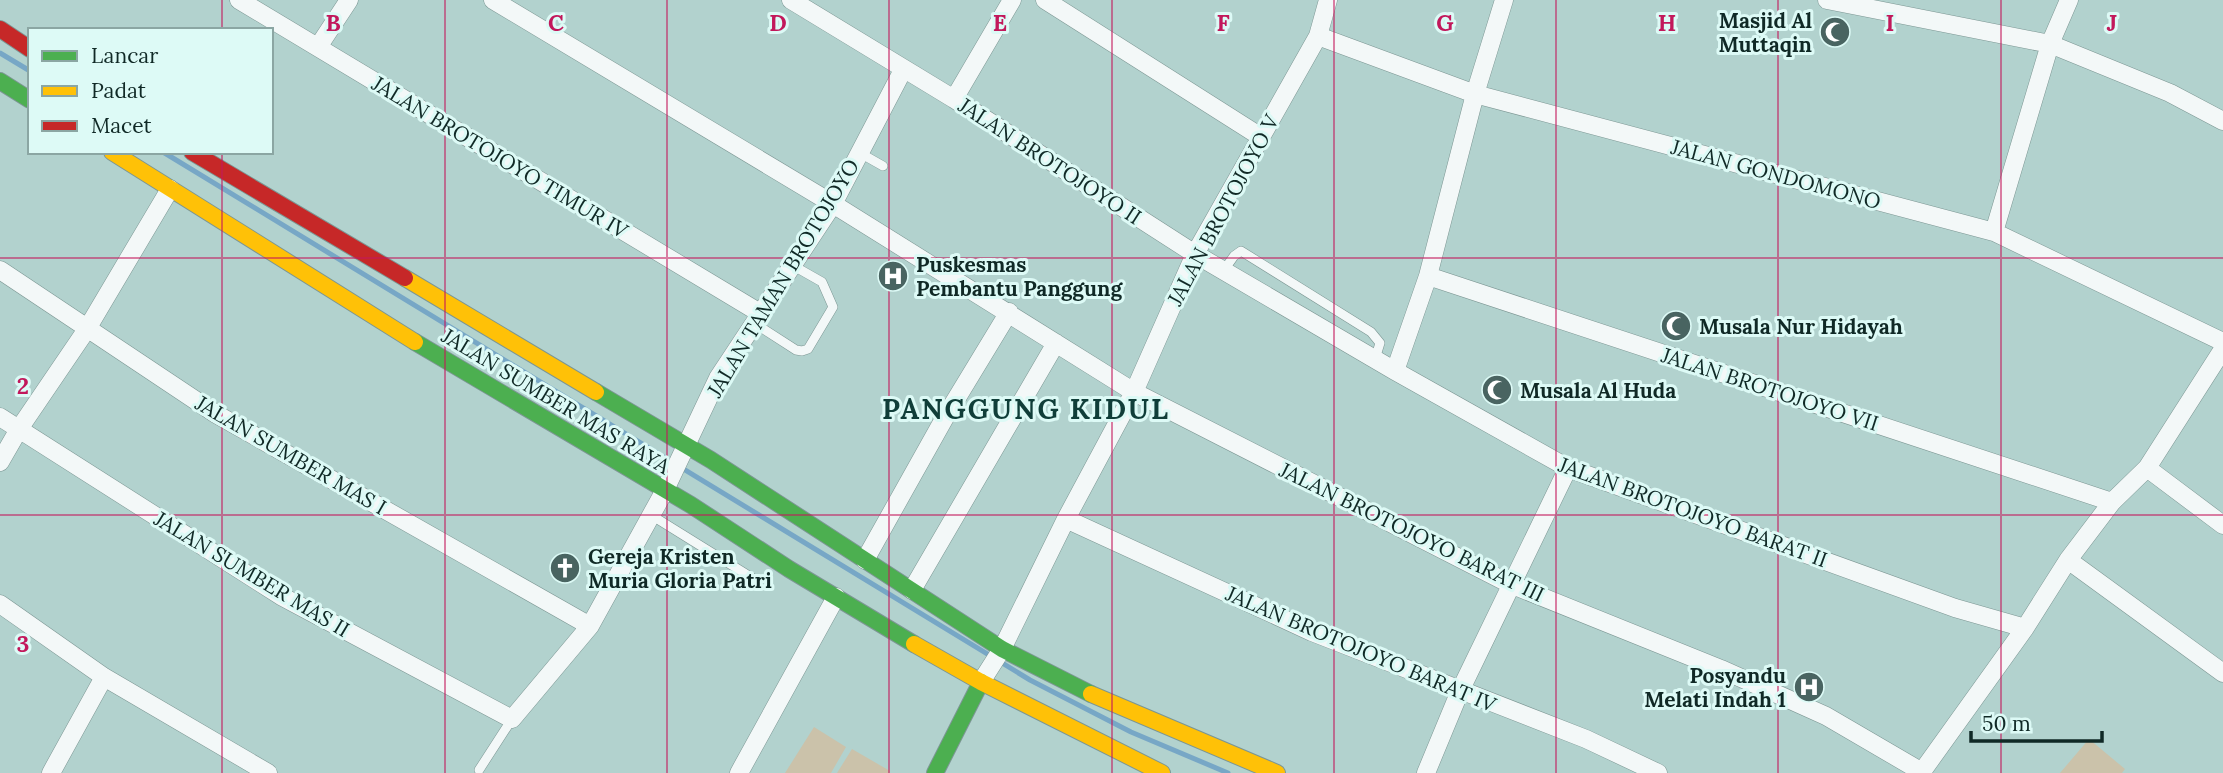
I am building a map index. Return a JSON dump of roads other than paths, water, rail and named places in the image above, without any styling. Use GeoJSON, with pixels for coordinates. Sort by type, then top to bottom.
{"type":"FeatureCollection","features":[{"type":"Feature","properties":{"kind":"street","name":"JALAN BROTOJOYO TIMUR IV"},"geometry":{"type":"LineString","coordinates":[[240,0],[757,318]]}},
{"type":"Feature","properties":{"kind":"street"},"geometry":{"type":"LineString","coordinates":[[317,47],[349,0]]}},
{"type":"Feature","properties":{"kind":"street","name":"JALAN BROTOJOYO BARAT III"},"geometry":{"type":"LineString","coordinates":[[493,0],[833,204],[1134,392],[1510,584],[1721,669],[1826,716],[1921,772]]}},
{"type":"Feature","properties":{"kind":"street","name":"JALAN BROTOJOYO II"},"geometry":{"type":"LineString","coordinates":[[790,0],[903,71],[954,99],[1195,254]]}},
{"type":"Feature","properties":{"kind":"street"},"geometry":{"type":"LineString","coordinates":[[954,99],[1012,0]]}},
{"type":"Feature","properties":{"kind":"street"},"geometry":{"type":"LineString","coordinates":[[1045,0],[1261,137]]}},
{"type":"Feature","properties":{"kind":"street","name":"JALAN BROTOJOYO V"},"geometry":{"type":"LineString","coordinates":[[984,677],[1001,650],[1066,519],[1134,392],[1195,254],[1318,36],[1328,0]]}},
{"type":"Feature","properties":{"kind":"street"},"geometry":{"type":"LineString","coordinates":[[1395,371],[1428,276],[1475,94],[1504,0]]}},
{"type":"Feature","properties":{"kind":"street"},"geometry":{"type":"LineString","coordinates":[[1827,0],[2050,44],[2170,93],[2223,121]]}},
{"type":"Feature","properties":{"kind":"street"},"geometry":{"type":"LineString","coordinates":[[1994,232],[2050,44],[2069,0]]}},
{"type":"Feature","properties":{"kind":"street"},"geometry":{"type":"LineString","coordinates":[[273,39],[281,26]]}},
{"type":"Feature","properties":{"kind":"street"},"geometry":{"type":"LineString","coordinates":[[0,29],[28,48]]}},
{"type":"Feature","properties":{"kind":"street","name":"JALAN GONDOMONO"},"geometry":{"type":"LineString","coordinates":[[1318,36],[1475,94],[1994,232],[2223,342]]}},
{"type":"Feature","properties":{"kind":"street","name":"JALAN TAMAN BROTOJOYO"},"geometry":{"type":"LineString","coordinates":[[512,719],[590,626],[666,487],[718,378],[833,204],[903,71]]}},
{"type":"Feature","properties":{"kind":"street"},"geometry":{"type":"LineString","coordinates":[[0,81],[28,99]]}},
{"type":"Feature","properties":{"kind":"street","name":"JALAN SUMBER MAS RAYA"},"geometry":{"type":"LineString","coordinates":[[115,154],[391,327],[666,487],[836,597],[1154,771]]}},
{"type":"Feature","properties":{"kind":"street","name":"JALAN SUMBER MAS RAYA"},"geometry":{"type":"LineString","coordinates":[[199,154],[685,447],[912,590],[1001,650],[1091,694],[1277,773]]}},
{"type":"Feature","properties":{"kind":"street"},"geometry":{"type":"LineString","coordinates":[[0,462],[19,429],[88,329],[170,189]]}},
{"type":"Feature","properties":{"kind":"street","name":"JALAN BROTOJOYO BARAT II"},"geometry":{"type":"LineString","coordinates":[[1195,254],[1568,468],[1955,608],[2025,628]]}},
{"type":"Feature","properties":{"kind":"street","name":"JALAN SUMBER MAS I"},"geometry":{"type":"LineString","coordinates":[[0,271],[216,414],[590,626]]}},
{"type":"Feature","properties":{"kind":"street","name":"JALAN BROTOJOYO VII"},"geometry":{"type":"LineString","coordinates":[[1428,276],[2112,502]]}},
{"type":"Feature","properties":{"kind":"street"},"geometry":{"type":"LineString","coordinates":[[865,560],[944,419],[1009,312]]}},
{"type":"Feature","properties":{"kind":"street"},"geometry":{"type":"LineString","coordinates":[[912,590],[1056,343]]}},
{"type":"Feature","properties":{"kind":"street"},"geometry":{"type":"LineString","coordinates":[[1921,772],[2025,628],[2068,560],[2112,502],[2147,468],[2223,349]]}},
{"type":"Feature","properties":{"kind":"street","name":"JALAN SUMBER MAS II"},"geometry":{"type":"LineString","coordinates":[[0,417],[281,596],[512,719]]}},
{"type":"Feature","properties":{"kind":"street"},"geometry":{"type":"LineString","coordinates":[[1426,773],[1460,691],[1568,468]]}},
{"type":"Feature","properties":{"kind":"street"},"geometry":{"type":"LineString","coordinates":[[2147,468],[2223,526]]}},
{"type":"Feature","properties":{"kind":"street","name":"JALAN BROTOJOYO BARAT IV"},"geometry":{"type":"LineString","coordinates":[[1066,519],[1312,632],[1586,740],[1658,773]]}},
{"type":"Feature","properties":{"kind":"street"},"geometry":{"type":"LineString","coordinates":[[2068,560],[2223,673]]}},
{"type":"Feature","properties":{"kind":"street"},"geometry":{"type":"LineString","coordinates":[[740,773],[836,597]]}},
{"type":"Feature","properties":{"kind":"street"},"geometry":{"type":"LineString","coordinates":[[0,604],[104,677],[268,773]]}},
{"type":"Feature","properties":{"kind":"street"},"geometry":{"type":"LineString","coordinates":[[51,773],[104,677]]}},
{"type":"Feature","properties":{"kind":"street"},"geometry":{"type":"LineString","coordinates":[[935,773],[984,677]]}},
{"type":"Feature","properties":{"kind":"lane"},"geometry":{"type":"LineString","coordinates":[[860,153],[883,166]]}},
{"type":"Feature","properties":{"kind":"lane"},"geometry":{"type":"LineString","coordinates":[[1224,271],[1241,251],[1371,332],[1381,343],[1375,359]]}},
{"type":"Feature","properties":{"kind":"lane"},"geometry":{"type":"LineString","coordinates":[[757,318],[796,350],[808,349],[833,307],[822,282],[792,265]]}},
{"type":"Feature","properties":{"kind":"lane"},"geometry":{"type":"LineString","coordinates":[[651,515],[754,579]]}},
{"type":"Feature","properties":{"kind":"lane"},"geometry":{"type":"LineString","coordinates":[[479,770],[512,719]]}},
{"type":"Feature","properties":{"kind":"waterway"},"geometry":{"type":"LineString","coordinates":[[0,53],[28,70]]}},
{"type":"Feature","properties":{"kind":"waterway"},"geometry":{"type":"LineString","coordinates":[[166,154],[1030,680],[1131,732],[1228,773]]}},
{"type":"Feature","properties":{"kind":"place","name":"Masjid Al Muttaqin"},"geometry":{"type":"Point","coordinates":[1835,32]}},
{"type":"Feature","properties":{"kind":"place","name":"Puskesmas Pembantu Panggung"},"geometry":{"type":"Point","coordinates":[893,276]}},
{"type":"Feature","properties":{"kind":"place","name":"Musala Nur Hidayah"},"geometry":{"type":"Point","coordinates":[1676,326]}},
{"type":"Feature","properties":{"kind":"place","name":"Musala Al Huda"},"geometry":{"type":"Point","coordinates":[1497,390]}},
{"type":"Feature","properties":{"kind":"place","name":"Gereja Kristen Muria Gloria Patri"},"geometry":{"type":"Point","coordinates":[565,568]}},
{"type":"Feature","properties":{"kind":"place","name":"Posyandu Melati Indah 1"},"geometry":{"type":"Point","coordinates":[1809,687]}},
{"type":"Feature","properties":{"kind":"district","name":"PANGGUNG KIDUL"},"geometry":{"type":"Point","coordinates":[1026,409]}}]}
